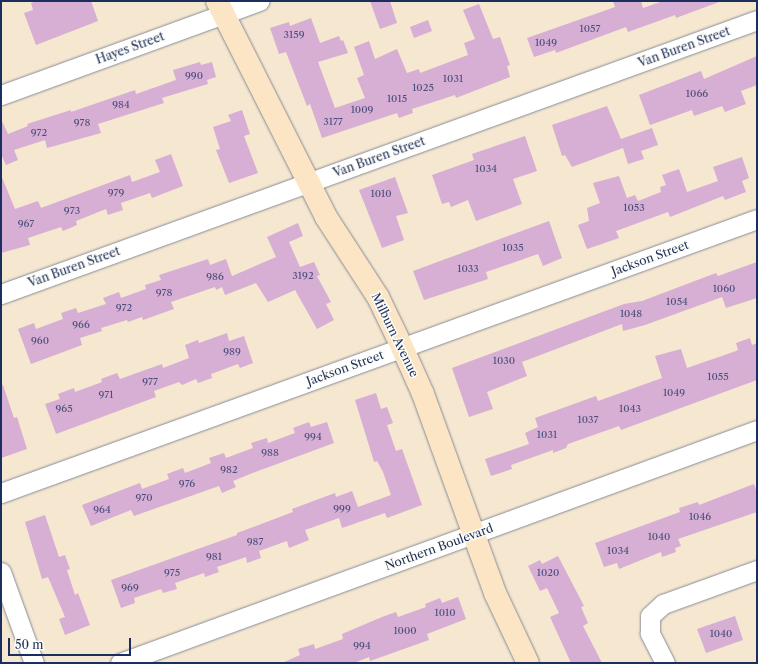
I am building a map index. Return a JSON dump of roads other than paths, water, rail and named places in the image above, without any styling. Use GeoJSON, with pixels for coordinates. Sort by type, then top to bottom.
{"type":"FeatureCollection","features":[{"type":"Feature","properties":{"kind":"main road","name":"Milburn Avenue"},"geometry":{"type":"LineString","coordinates":[[220,7],[326,217],[378,297],[402,347],[423,394],[495,593],[528,663]]}},
{"type":"Feature","properties":{"kind":"street","name":"Hayes Street"},"geometry":{"type":"LineString","coordinates":[[1,95],[220,7],[259,1]]}},
{"type":"Feature","properties":{"kind":"street","name":"Van Buren Street"},"geometry":{"type":"LineString","coordinates":[[1,294],[757,20]]}},
{"type":"Feature","properties":{"kind":"street","name":"Jackson Street"},"geometry":{"type":"LineString","coordinates":[[1,493],[757,219]]}},
{"type":"Feature","properties":{"kind":"street","name":"Northern Boulevard"},"geometry":{"type":"LineString","coordinates":[[120,663],[757,430]]}},
{"type":"Feature","properties":{"kind":"street"},"geometry":{"type":"LineString","coordinates":[[665,663],[650,633],[650,616],[663,604],[757,570]]}},
{"type":"Feature","properties":{"kind":"street"},"geometry":{"type":"LineString","coordinates":[[1,572],[34,663]]}}]}
